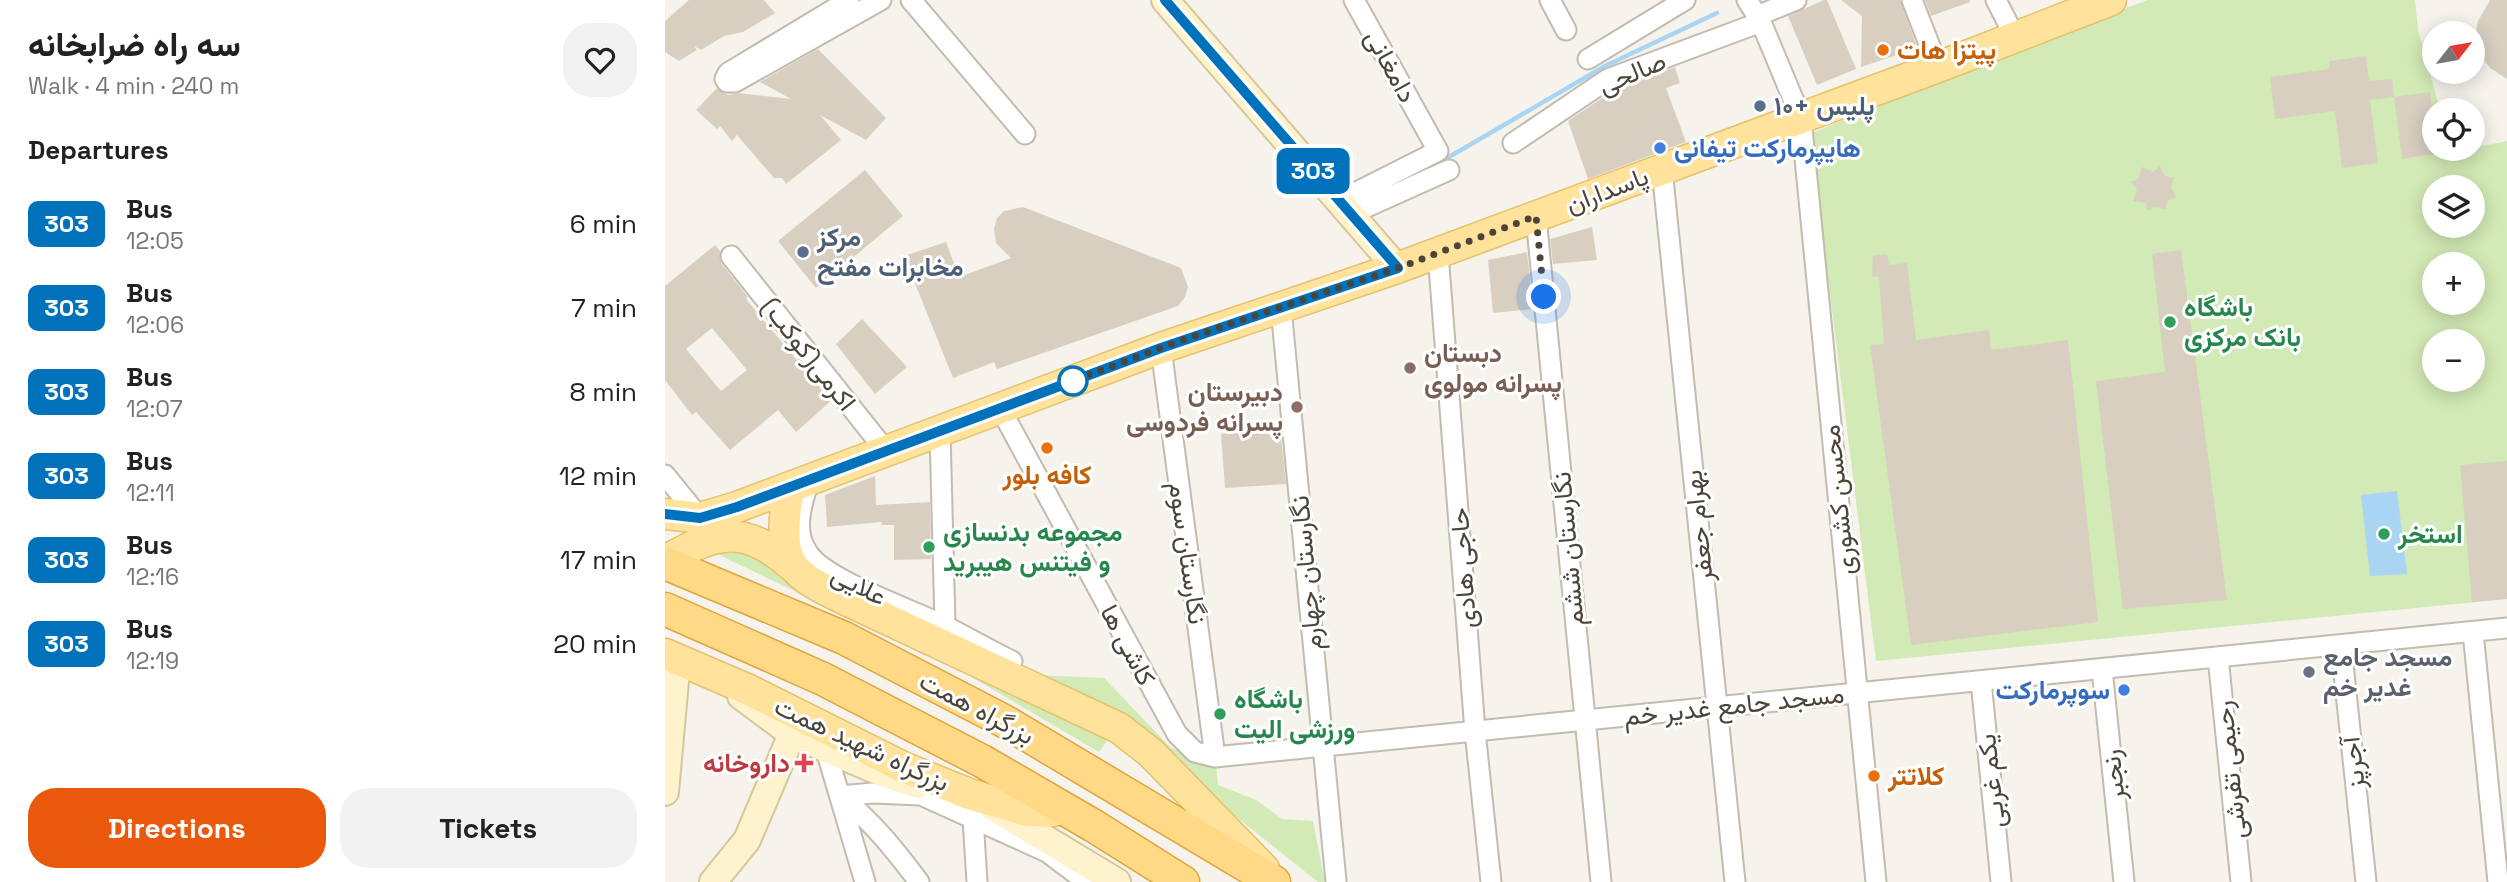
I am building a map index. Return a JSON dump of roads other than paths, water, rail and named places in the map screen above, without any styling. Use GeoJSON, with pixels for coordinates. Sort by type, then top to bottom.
{"type":"FeatureCollection","features":[{"type":"Feature","properties":{"kind":"highway","name":"بزرگراه همت"},"geometry":{"type":"LineString","coordinates":[[665,562],[844,638],[1004,721],[1275,882]]}},
{"type":"Feature","properties":{"kind":"highway","name":"بزرگراه همت"},"geometry":{"type":"LineString","coordinates":[[665,610],[823,679],[982,761],[1183,882]]}},
{"type":"Feature","properties":{"kind":"main road"},"geometry":{"type":"LineString","coordinates":[[1165,0],[1398,268]]}},
{"type":"Feature","properties":{"kind":"main road","name":"پاسداران"},"geometry":{"type":"LineString","coordinates":[[665,514],[705,528],[799,483],[1161,348],[1398,268],[2111,0]]}},
{"type":"Feature","properties":{"kind":"main road"},"geometry":{"type":"LineString","coordinates":[[792,566],[785,527],[799,483]]}},
{"type":"Feature","properties":{"kind":"main road"},"geometry":{"type":"LineString","coordinates":[[665,533],[705,528],[751,540],[778,554],[804,577],[845,599],[1119,729],[1151,753],[1275,882]]}},
{"type":"Feature","properties":{"kind":"main road"},"geometry":{"type":"LineString","coordinates":[[665,562],[705,528]]}},
{"type":"Feature","properties":{"kind":"main road"},"geometry":{"type":"LineString","coordinates":[[665,792],[669,654],[749,690]]}},
{"type":"Feature","properties":{"kind":"main road","name":"بزرگراه شهید همت"},"geometry":{"type":"LineString","coordinates":[[669,654],[749,690],[904,767],[971,806],[1047,812],[1065,809]]}},
{"type":"Feature","properties":{"kind":"main road"},"geometry":{"type":"LineString","coordinates":[[709,672],[792,734],[826,750],[971,806],[1117,882]]}},
{"type":"Feature","properties":{"kind":"main road"},"geometry":{"type":"LineString","coordinates":[[713,882],[747,839],[792,734]]}},
{"type":"Feature","properties":{"kind":"main road"},"geometry":{"type":"LineString","coordinates":[[1094,826],[1096,841],[1108,863],[1128,882]]}},
{"type":"Feature","properties":{"kind":"street"},"geometry":{"type":"LineString","coordinates":[[849,0],[728,73],[725,79],[727,82],[735,82],[881,0]]}},
{"type":"Feature","properties":{"kind":"street"},"geometry":{"type":"LineString","coordinates":[[911,0],[1025,134]]}},
{"type":"Feature","properties":{"kind":"street","name":"دامغانی"},"geometry":{"type":"LineString","coordinates":[[1345,208],[1438,151],[1354,0]]}},
{"type":"Feature","properties":{"kind":"street"},"geometry":{"type":"LineString","coordinates":[[1550,0],[1566,30]]}},
{"type":"Feature","properties":{"kind":"street"},"geometry":{"type":"LineString","coordinates":[[1588,59],[1685,0]]}},
{"type":"Feature","properties":{"kind":"street","name":"صالحی"},"geometry":{"type":"LineString","coordinates":[[1513,143],[1608,79],[1755,13],[1796,0]]}},
{"type":"Feature","properties":{"kind":"street"},"geometry":{"type":"LineString","coordinates":[[1912,0],[1938,67]]}},
{"type":"Feature","properties":{"kind":"street"},"geometry":{"type":"LineString","coordinates":[[1996,0],[2015,37]]}},
{"type":"Feature","properties":{"kind":"street","name":"محسن کشوری"},"geometry":{"type":"LineString","coordinates":[[1755,13],[1801,118],[1875,882]]}},
{"type":"Feature","properties":{"kind":"street","name":"بهرام جعفر"},"geometry":{"type":"LineString","coordinates":[[1662,169],[1735,882]]}},
{"type":"Feature","properties":{"kind":"street"},"geometry":{"type":"LineString","coordinates":[[1345,208],[1448,170]]}},
{"type":"Feature","properties":{"kind":"street","name":"نگارستان ششم"},"geometry":{"type":"LineString","coordinates":[[1536,216],[1601,882]]}},
{"type":"Feature","properties":{"kind":"street","name":"حاجی هادی"},"geometry":{"type":"LineString","coordinates":[[1438,253],[1475,731],[1491,882]]}},
{"type":"Feature","properties":{"kind":"street","name":"اکرمی(کوکب)"},"geometry":{"type":"LineString","coordinates":[[731,256],[886,452]]}},
{"type":"Feature","properties":{"kind":"street","name":"نگارستان چهارم"},"geometry":{"type":"LineString","coordinates":[[1281,308],[1336,881]]}},
{"type":"Feature","properties":{"kind":"street","name":"نگارستان سوم"},"geometry":{"type":"LineString","coordinates":[[1161,348],[1215,757]]}},
{"type":"Feature","properties":{"kind":"street","name":"کاشی ها"},"geometry":{"type":"LineString","coordinates":[[1000,408],[1177,734],[1195,752],[1215,757]]}},
{"type":"Feature","properties":{"kind":"street"},"geometry":{"type":"LineString","coordinates":[[940,431],[945,626]]}},
{"type":"Feature","properties":{"kind":"street"},"geometry":{"type":"LineString","coordinates":[[665,475],[705,528]]}},
{"type":"Feature","properties":{"kind":"street","name":"علایی"},"geometry":{"type":"LineString","coordinates":[[799,483],[801,505],[798,528],[808,553],[829,573],[945,626],[1012,662]]}},
{"type":"Feature","properties":{"kind":"street","name":"مسجد جامع غدیر خم"},"geometry":{"type":"LineString","coordinates":[[1215,757],[2507,628]]}},
{"type":"Feature","properties":{"kind":"street"},"geometry":{"type":"LineString","coordinates":[[2473,632],[2498,882]]}},
{"type":"Feature","properties":{"kind":"street","name":"آجرپز"},"geometry":{"type":"LineString","coordinates":[[2341,645],[2366,882]]}},
{"type":"Feature","properties":{"kind":"street","name":"رحیمی تفرشی"},"geometry":{"type":"LineString","coordinates":[[2218,657],[2241,882]]}},
{"type":"Feature","properties":{"kind":"street","name":"رنجبر"},"geometry":{"type":"LineString","coordinates":[[2102,669],[2124,882]]}},
{"type":"Feature","properties":{"kind":"street","name":"یکم غربی"},"geometry":{"type":"LineString","coordinates":[[1981,681],[2001,882]]}},
{"type":"Feature","properties":{"kind":"street"},"geometry":{"type":"LineString","coordinates":[[826,750],[865,882]]}},
{"type":"Feature","properties":{"kind":"street"},"geometry":{"type":"LineString","coordinates":[[840,796],[873,793],[921,795],[971,806],[1047,852],[1087,882]]}},
{"type":"Feature","properties":{"kind":"street"},"geometry":{"type":"LineString","coordinates":[[840,796],[863,814],[888,841],[919,882]]}},
{"type":"Feature","properties":{"kind":"street"},"geometry":{"type":"LineString","coordinates":[[971,806],[977,882]]}},
{"type":"Feature","properties":{"kind":"water","name":"استخر"},"geometry":{"type":"Polygon","coordinates":[[[2397,491],[2407,574],[2370,576],[2361,495],[2397,491]]]}},
{"type":"Feature","properties":{"kind":"waterway"},"geometry":{"type":"LineString","coordinates":[[1393,185],[1449,157],[1605,66],[1717,13]]}},
{"type":"Feature","properties":{"kind":"place","name":"پیتزا هات"},"geometry":{"type":"Point","coordinates":[1883,50]}},
{"type":"Feature","properties":{"kind":"place","name":"پلیس +۱۰"},"geometry":{"type":"Point","coordinates":[1760,106]}},
{"type":"Feature","properties":{"kind":"place","name":"هایپرمارکت تیفانی"},"geometry":{"type":"Point","coordinates":[1660,148]}},
{"type":"Feature","properties":{"kind":"place","name":"مرکز مخابرات مفتح"},"geometry":{"type":"Point","coordinates":[803,252]}},
{"type":"Feature","properties":{"kind":"place","name":"باشگاه بانک مرکزی"},"geometry":{"type":"Point","coordinates":[2170,322]}},
{"type":"Feature","properties":{"kind":"place","name":"دبستان پسرانه مولوی"},"geometry":{"type":"Point","coordinates":[1410,368]}},
{"type":"Feature","properties":{"kind":"place","name":"دبیرستان پسرانه فردوسی"},"geometry":{"type":"Point","coordinates":[1297,407]}},
{"type":"Feature","properties":{"kind":"place","name":"کافه بلور"},"geometry":{"type":"Point","coordinates":[1047,448]}},
{"type":"Feature","properties":{"kind":"place","name":"استخر"},"geometry":{"type":"Point","coordinates":[2384,534]}},
{"type":"Feature","properties":{"kind":"place","name":"مجموعه بدنسازی و فیتنس هیبرید"},"geometry":{"type":"Point","coordinates":[929,547]}},
{"type":"Feature","properties":{"kind":"place","name":"مسجد جامع غدیر خم"},"geometry":{"type":"Point","coordinates":[2309,672]}},
{"type":"Feature","properties":{"kind":"place","name":"سوپرمارکت"},"geometry":{"type":"Point","coordinates":[2124,690]}},
{"type":"Feature","properties":{"kind":"place","name":"باشگاه ورزشی الیت"},"geometry":{"type":"Point","coordinates":[1220,714]}},
{"type":"Feature","properties":{"kind":"place","name":"داروخانه"},"geometry":{"type":"Point","coordinates":[804,763]}},
{"type":"Feature","properties":{"kind":"place","name":"کلاتتر"},"geometry":{"type":"Point","coordinates":[1874,776]}}]}
